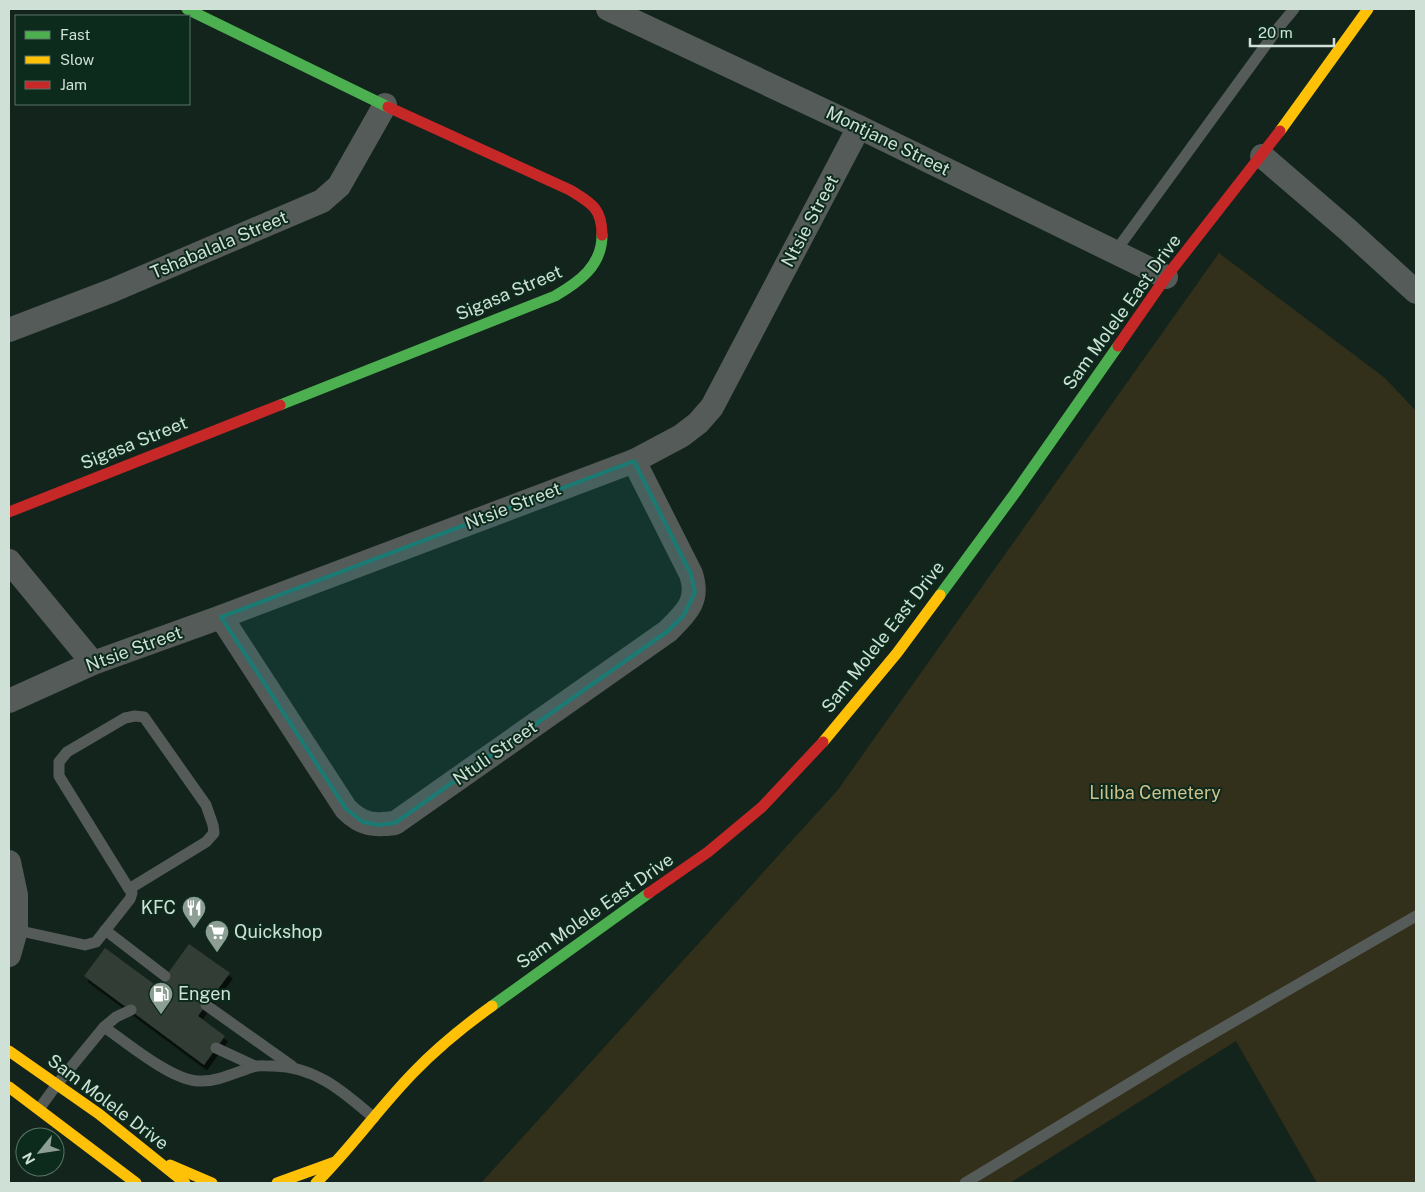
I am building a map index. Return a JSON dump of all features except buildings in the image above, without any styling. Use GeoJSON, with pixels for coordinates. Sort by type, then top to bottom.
{"type":"FeatureCollection","features":[{"type":"Feature","properties":{"kind":"street","name":"Sigasa Street"},"geometry":{"type":"LineString","coordinates":[[9,512],[555,296],[577,283],[591,270],[599,255],[603,237],[601,216],[588,201],[570,190],[385,105],[187,9]]}},
{"type":"Feature","properties":{"kind":"street","name":"Montjane Street"},"geometry":{"type":"LineString","coordinates":[[608,9],[859,127],[1166,277]]}},
{"type":"Feature","properties":{"kind":"street","name":"Sam Molele East Drive"},"geometry":{"type":"LineString","coordinates":[[318,1182],[412,1073],[467,1024],[562,954],[708,852],[762,807],[818,747],[897,653],[1015,492],[1166,277],[1262,156],[1368,9]]}},
{"type":"Feature","properties":{"kind":"street","name":"Tshabalala Street"},"geometry":{"type":"LineString","coordinates":[[9,330],[111,291],[322,201],[339,186],[385,105]]}},
{"type":"Feature","properties":{"kind":"street","name":"Ntsie Street"},"geometry":{"type":"LineString","coordinates":[[9,701],[93,663],[221,617],[634,460],[681,436],[698,423],[712,407],[859,127]]}},
{"type":"Feature","properties":{"kind":"street"},"geometry":{"type":"LineString","coordinates":[[1262,156],[1416,292]]}},
{"type":"Feature","properties":{"kind":"street","name":"Ntuli Street"},"geometry":{"type":"LineString","coordinates":[[221,617],[346,809],[363,822],[378,825],[395,823],[668,631],[684,615],[695,592],[694,582],[634,460]]}},
{"type":"Feature","properties":{"kind":"street"},"geometry":{"type":"LineString","coordinates":[[9,561],[93,663]]}},
{"type":"Feature","properties":{"kind":"street"},"geometry":{"type":"LineString","coordinates":[[9,862],[16,895],[16,930],[9,955]]}},
{"type":"Feature","properties":{"kind":"street","name":"Sam Molele Drive"},"geometry":{"type":"LineString","coordinates":[[9,1051],[58,1083],[185,1183]]}},
{"type":"Feature","properties":{"kind":"street"},"geometry":{"type":"LineString","coordinates":[[9,1087],[136,1183]]}},
{"type":"Feature","properties":{"kind":"street"},"geometry":{"type":"LineString","coordinates":[[157,1160],[212,1183]]}},
{"type":"Feature","properties":{"kind":"street"},"geometry":{"type":"LineString","coordinates":[[277,1183],[337,1162]]}},
{"type":"Feature","properties":{"kind":"lane"},"geometry":{"type":"LineString","coordinates":[[1115,252],[1294,9]]}},
{"type":"Feature","properties":{"kind":"lane"},"geometry":{"type":"LineString","coordinates":[[16,930],[85,944],[96,942],[130,899],[132,893],[129,889],[59,776],[59,762],[67,752],[125,718],[135,716],[144,717],[206,805],[214,834],[206,842],[129,889]]}},
{"type":"Feature","properties":{"kind":"lane"},"geometry":{"type":"LineString","coordinates":[[965,1183],[1181,1052],[1416,916]]}},
{"type":"Feature","properties":{"kind":"lane"},"geometry":{"type":"LineString","coordinates":[[105,930],[165,976]]}},
{"type":"Feature","properties":{"kind":"lane"},"geometry":{"type":"LineString","coordinates":[[206,1005],[295,1068]]}},
{"type":"Feature","properties":{"kind":"lane"},"geometry":{"type":"LineString","coordinates":[[39,1109],[104,1027],[116,1017],[131,1010]]}},
{"type":"Feature","properties":{"kind":"lane"},"geometry":{"type":"LineString","coordinates":[[104,1027],[182,1078],[198,1081],[215,1079],[255,1066],[280,1065],[305,1070],[331,1084],[374,1118]]}},
{"type":"Feature","properties":{"kind":"lane"},"geometry":{"type":"LineString","coordinates":[[216,1048],[255,1066]]}},
{"type":"Feature","properties":{"kind":"highlighted area"},"geometry":{"type":"Polygon","coordinates":[[[634,461],[691,574],[695,592],[684,615],[668,631],[395,823],[378,825],[363,822],[346,809],[221,617],[634,461]]]}},
{"type":"Feature","properties":{"kind":"green space","name":"Liliba Cemetery"},"geometry":{"type":"Polygon","coordinates":[[[1219,253],[1385,378],[1416,411],[1416,1183],[1317,1183],[1236,1041],[1010,1183],[481,1183],[837,791],[1219,253]]]}},
{"type":"Feature","properties":{"kind":"traffic: fast"},"geometry":{"type":"LineString","coordinates":[[187,9],[388,107]]}},
{"type":"Feature","properties":{"kind":"traffic: fast"},"geometry":{"type":"LineString","coordinates":[[280,405],[555,296],[588,272],[598,256],[602,235]]}},
{"type":"Feature","properties":{"kind":"traffic: fast"},"geometry":{"type":"LineString","coordinates":[[940,595],[1015,493],[1118,346]]}},
{"type":"Feature","properties":{"kind":"traffic: fast"},"geometry":{"type":"LineString","coordinates":[[492,1006],[649,893]]}},
{"type":"Feature","properties":{"kind":"traffic: slow"},"geometry":{"type":"LineString","coordinates":[[1280,131],[1368,9]]}},
{"type":"Feature","properties":{"kind":"traffic: slow"},"geometry":{"type":"LineString","coordinates":[[823,742],[897,653],[940,595]]}},
{"type":"Feature","properties":{"kind":"traffic: slow"},"geometry":{"type":"LineString","coordinates":[[316,1183],[422,1064],[471,1021],[492,1006]]}},
{"type":"Feature","properties":{"kind":"traffic: slow"},"geometry":{"type":"LineString","coordinates":[[9,1051],[99,1114],[185,1183]]}},
{"type":"Feature","properties":{"kind":"traffic: slow"},"geometry":{"type":"LineString","coordinates":[[9,1087],[136,1183]]}},
{"type":"Feature","properties":{"kind":"traffic: slow"},"geometry":{"type":"LineString","coordinates":[[277,1183],[335,1162]]}},
{"type":"Feature","properties":{"kind":"traffic: slow"},"geometry":{"type":"LineString","coordinates":[[170,1165],[212,1183]]}},
{"type":"Feature","properties":{"kind":"traffic: jam"},"geometry":{"type":"LineString","coordinates":[[388,107],[570,190],[594,207],[600,218],[602,235]]}},
{"type":"Feature","properties":{"kind":"traffic: jam"},"geometry":{"type":"LineString","coordinates":[[1118,346],[1166,277],[1280,131]]}},
{"type":"Feature","properties":{"kind":"traffic: jam"},"geometry":{"type":"LineString","coordinates":[[9,512],[280,405]]}},
{"type":"Feature","properties":{"kind":"traffic: jam"},"geometry":{"type":"LineString","coordinates":[[649,893],[708,852],[762,807],[823,742]]}},
{"type":"Feature","properties":{"kind":"place","name":"KFC"},"geometry":{"type":"Point","coordinates":[194,929]}},
{"type":"Feature","properties":{"kind":"place","name":"Quickshop"},"geometry":{"type":"Point","coordinates":[217,953]}},
{"type":"Feature","properties":{"kind":"place","name":"Engen"},"geometry":{"type":"Point","coordinates":[161,1015]}}]}
